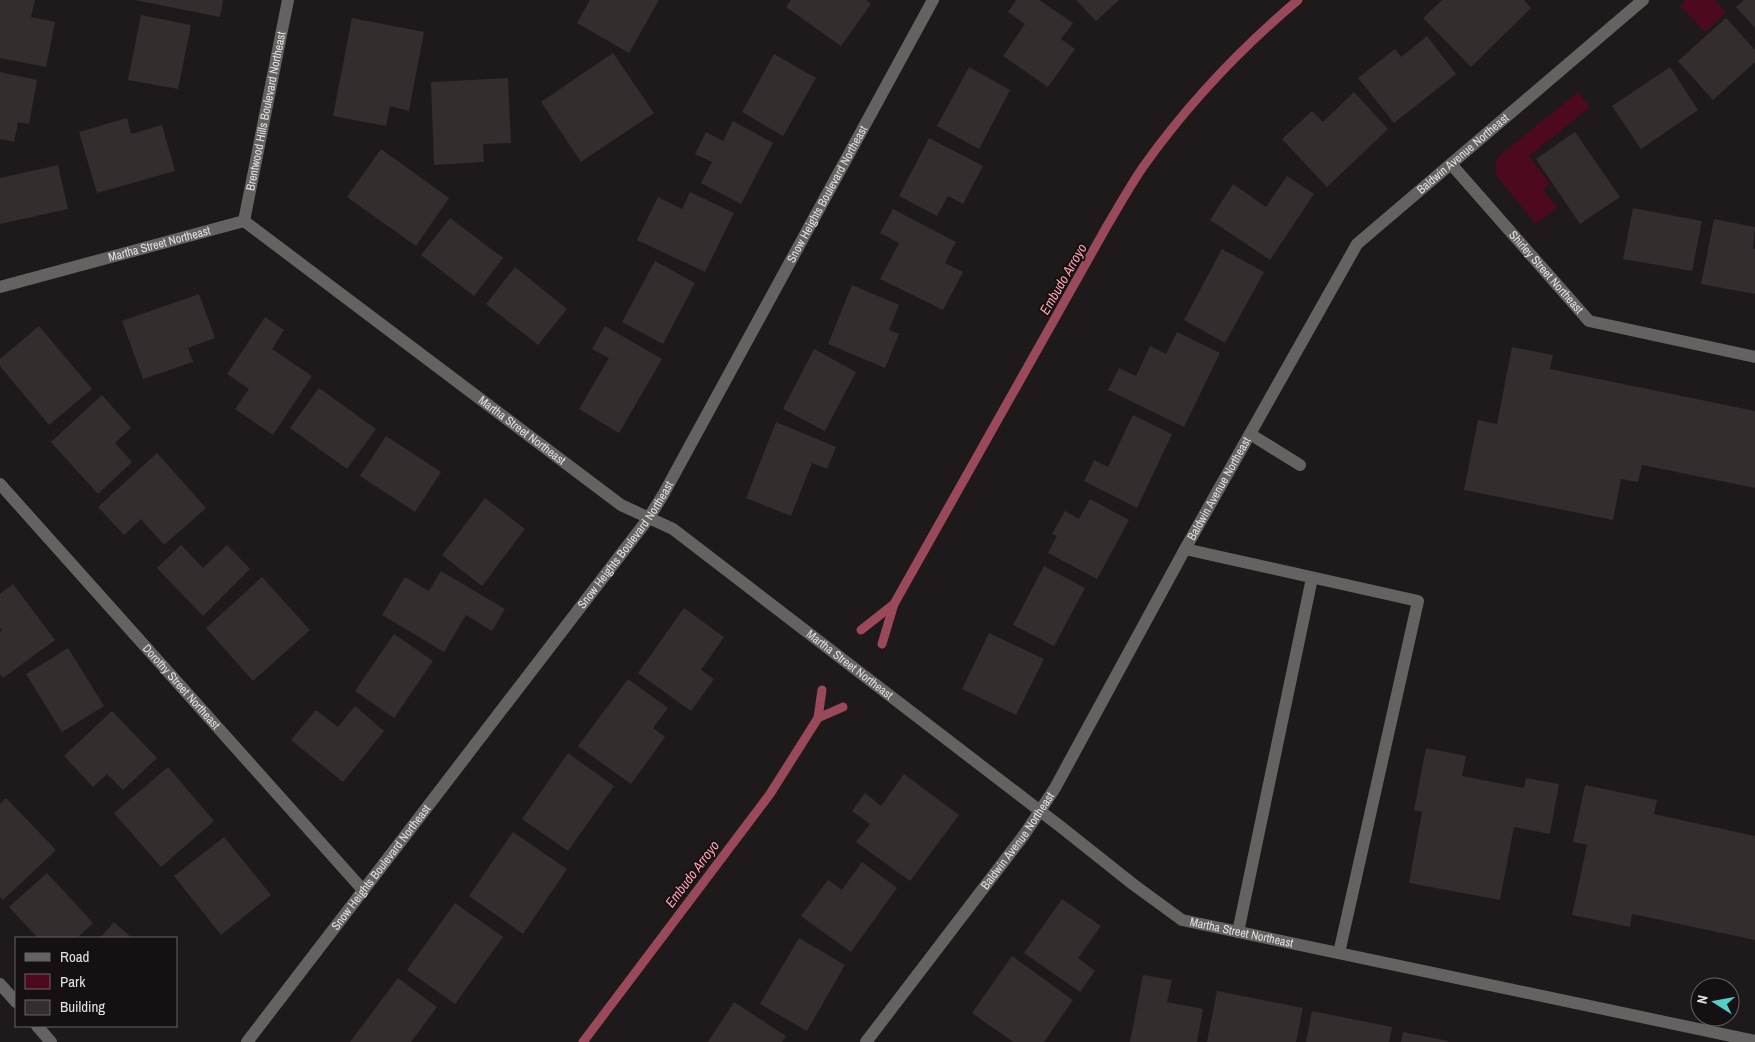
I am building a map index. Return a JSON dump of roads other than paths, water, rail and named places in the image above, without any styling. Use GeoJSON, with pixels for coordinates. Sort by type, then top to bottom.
{"type":"FeatureCollection","features":[{"type":"Feature","properties":{"kind":"street","name":"Brentwood Hills Boulevard Northeast"},"geometry":{"type":"LineString","coordinates":[[244,221],[288,0]]}},
{"type":"Feature","properties":{"kind":"street","name":"Snow Heights Boulevard Northeast"},"geometry":{"type":"LineString","coordinates":[[246,1042],[648,519],[663,495],[932,0]]}},
{"type":"Feature","properties":{"kind":"street","name":"Baldwin Avenue Northeast"},"geometry":{"type":"LineString","coordinates":[[866,1042],[1024,835],[1055,788],[1185,549],[1357,244],[1643,0]]}},
{"type":"Feature","properties":{"kind":"street","name":"Shirley Street Northeast"},"geometry":{"type":"LineString","coordinates":[[1451,164],[1589,321],[1755,357]]}},
{"type":"Feature","properties":{"kind":"street","name":"Martha Street Northeast"},"geometry":{"type":"LineString","coordinates":[[0,287],[244,221],[620,506],[673,529],[1182,920],[1755,1041]]}},
{"type":"Feature","properties":{"kind":"street"},"geometry":{"type":"LineString","coordinates":[[1250,434],[1300,465]]}},
{"type":"Feature","properties":{"kind":"street","name":"Dorothy Street Northeast"},"geometry":{"type":"LineString","coordinates":[[0,484],[363,890]]}},
{"type":"Feature","properties":{"kind":"street"},"geometry":{"type":"LineString","coordinates":[[1185,549],[1418,602],[1339,953]]}},
{"type":"Feature","properties":{"kind":"street"},"geometry":{"type":"LineString","coordinates":[[1238,932],[1312,578]]}},
{"type":"Feature","properties":{"kind":"street"},"geometry":{"type":"LineString","coordinates":[[0,984],[15,1001]]}},
{"type":"Feature","properties":{"kind":"street"},"geometry":{"type":"LineString","coordinates":[[38,1027],[52,1042]]}},
{"type":"Feature","properties":{"kind":"waterway","name":"Embudo Arroyo"},"geometry":{"type":"LineString","coordinates":[[882,644],[894,604],[1138,174],[1160,144],[1215,79],[1298,0]]}},
{"type":"Feature","properties":{"kind":"waterway","name":"Embudo Arroyo"},"geometry":{"type":"LineString","coordinates":[[861,630],[894,604]]}},
{"type":"Feature","properties":{"kind":"waterway","name":"Embudo Arroyo"},"geometry":{"type":"LineString","coordinates":[[583,1042],[770,794],[818,718],[822,690]]}},
{"type":"Feature","properties":{"kind":"waterway","name":"Embudo Arroyo"},"geometry":{"type":"LineString","coordinates":[[818,718],[843,707]]}}]}
